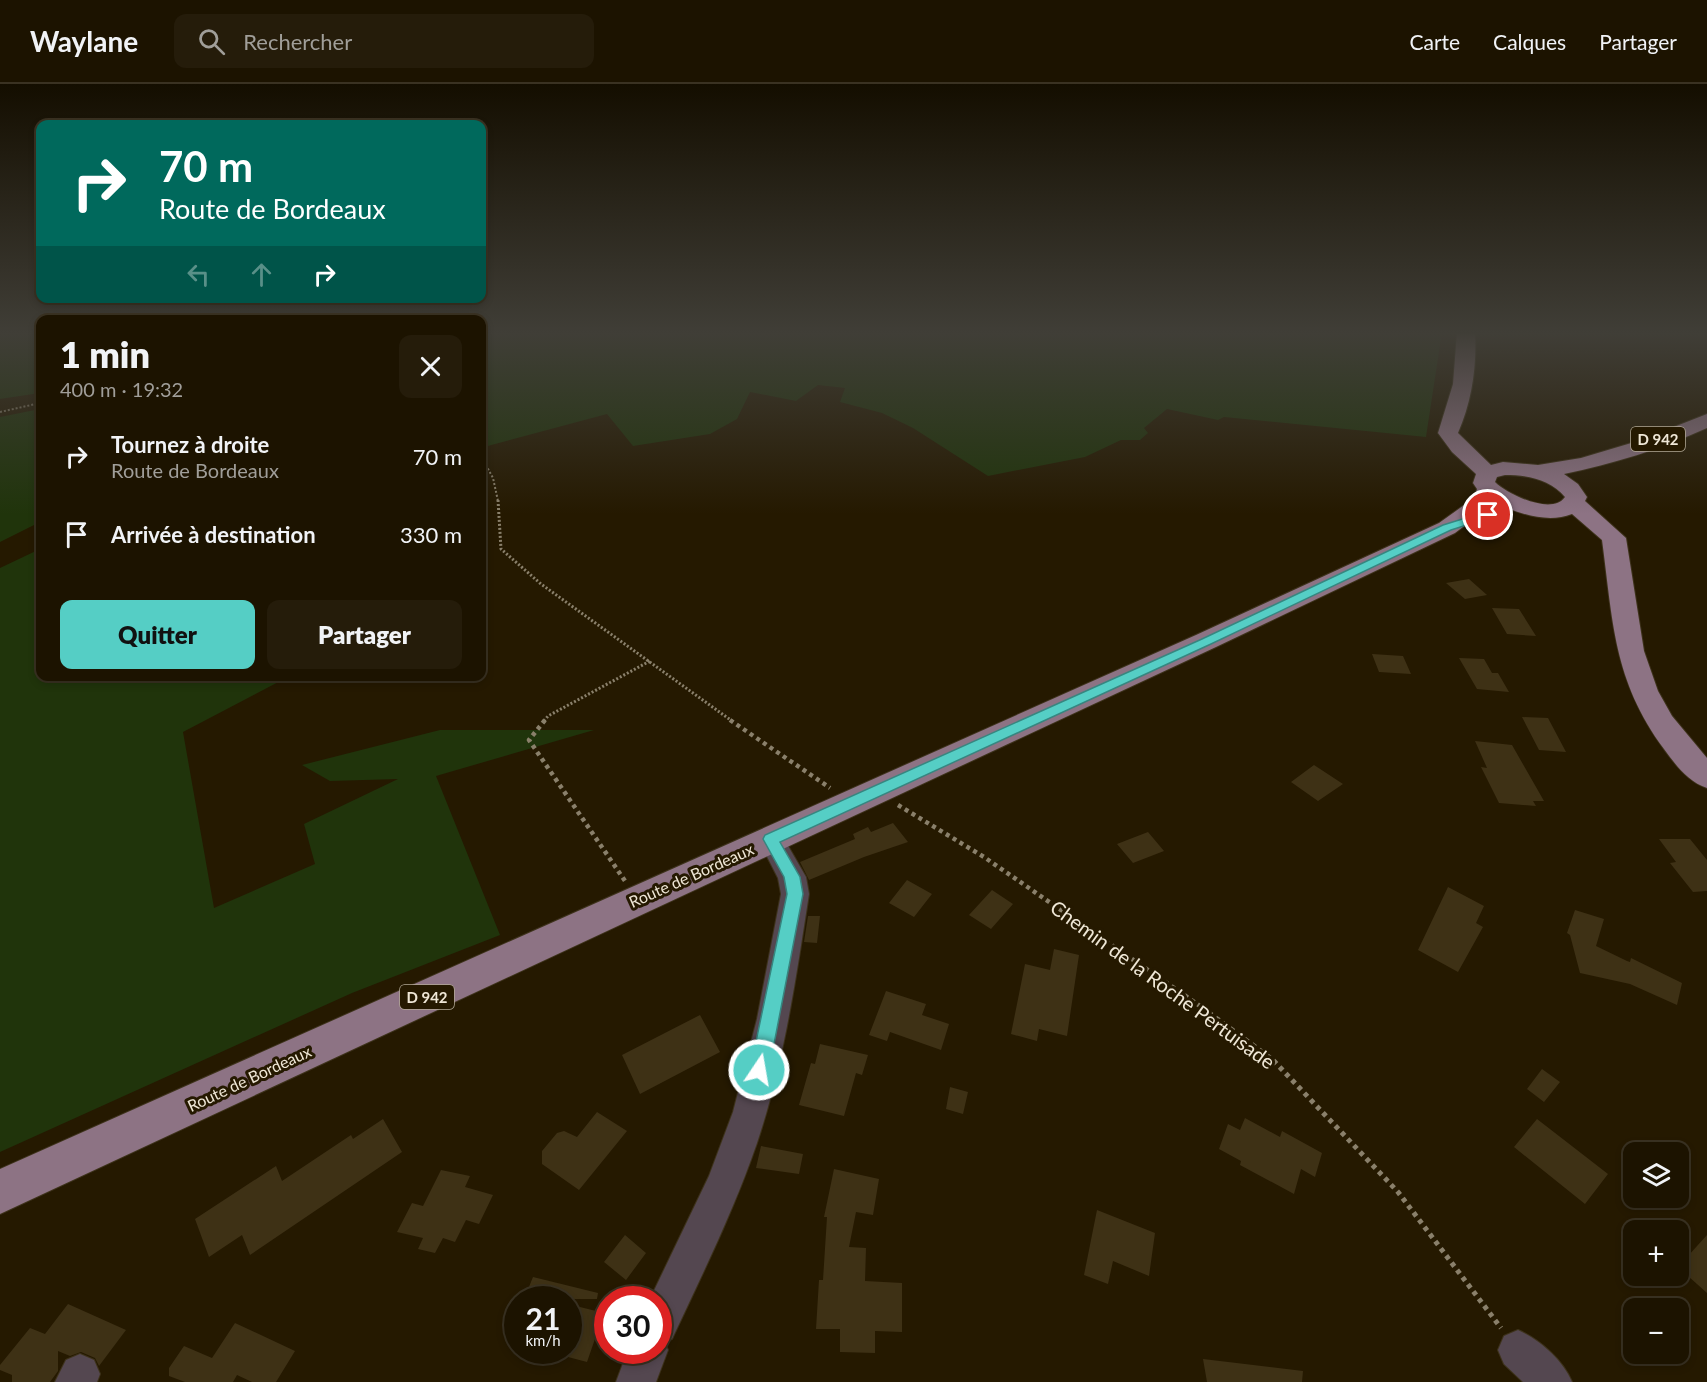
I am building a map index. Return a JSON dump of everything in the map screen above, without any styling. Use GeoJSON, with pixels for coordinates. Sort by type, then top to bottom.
{"type":"FeatureCollection","features":[{"type":"Feature","properties":{"kind":"main road"},"geometry":{"type":"LineString","coordinates":[[1460,393],[1453,423],[1448,433],[1452,441],[1488,481],[1496,495],[1521,506],[1548,511],[1573,520],[1594,533],[1607,550],[1617,572],[1630,651],[1644,691],[1660,722],[1685,755],[1707,776]]}},
{"type":"Feature","properties":{"kind":"main road","name":"D 942"},"geometry":{"type":"LineString","coordinates":[[1538,472],[1564,469],[1609,457],[1707,420]]}},
{"type":"Feature","properties":{"kind":"main road"},"geometry":{"type":"LineString","coordinates":[[1453,423],[1463,440],[1472,448],[1514,468],[1538,472],[1563,483],[1573,497],[1614,538],[1619,555],[1617,572]]}},
{"type":"Feature","properties":{"kind":"main road","name":"D 942"},"geometry":{"type":"LineString","coordinates":[[1573,497],[1573,482],[1609,457]]}},
{"type":"Feature","properties":{"kind":"main road"},"geometry":{"type":"LineString","coordinates":[[1488,481],[1514,468]]}},
{"type":"Feature","properties":{"kind":"main road","name":"Route de Bordeaux"},"geometry":{"type":"LineString","coordinates":[[1447,528],[1485,501],[1488,481]]}},
{"type":"Feature","properties":{"kind":"main road"},"geometry":{"type":"LineString","coordinates":[[1548,511],[1560,510],[1573,497]]}},
{"type":"Feature","properties":{"kind":"main road","name":"Route de Bordeaux"},"geometry":{"type":"LineString","coordinates":[[0,1192],[638,899],[866,797],[1447,528],[1521,506]]}},
{"type":"Feature","properties":{"kind":"street"},"geometry":{"type":"LineString","coordinates":[[672,1295],[725,1180],[740,1142],[756,1089],[795,894],[792,877],[771,839]]}},
{"type":"Feature","properties":{"kind":"street"},"geometry":{"type":"LineString","coordinates":[[1518,1350],[1552,1382]]}},
{"type":"Feature","properties":{"kind":"street"},"geometry":{"type":"LineString","coordinates":[[636,1382],[643,1364]]}},
{"type":"Feature","properties":{"kind":"path"},"geometry":{"type":"LineString","coordinates":[[0,412],[36,405]]}},
{"type":"Feature","properties":{"kind":"path","name":"Chemin de la Roche Pertuisade"},"geometry":{"type":"LineString","coordinates":[[486,463],[496,489],[501,549],[542,584],[795,766],[866,797],[984,857],[1198,1004],[1273,1060],[1398,1192],[1518,1350]]}},
{"type":"Feature","properties":{"kind":"path"},"geometry":{"type":"LineString","coordinates":[[638,899],[529,740],[548,716],[650,661]]}},
{"type":"Feature","properties":{"kind":"green space"},"geometry":{"type":"Polygon","coordinates":[[[0,393],[36,393],[36,394],[0,399],[0,393]]]}},
{"type":"Feature","properties":{"kind":"green space"},"geometry":{"type":"Polygon","coordinates":[[[486,393],[750,393],[737,419],[710,434],[633,446],[607,414],[486,446],[486,393]]]}},
{"type":"Feature","properties":{"kind":"green space"},"geometry":{"type":"Polygon","coordinates":[[[753,393],[808,393],[796,401],[753,393]]]}},
{"type":"Feature","properties":{"kind":"green space"},"geometry":{"type":"Polygon","coordinates":[[[843,393],[1433,393],[1426,437],[1224,417],[1218,420],[1167,409],[1144,428],[1148,433],[1140,440],[1121,440],[1085,457],[988,476],[913,428],[882,413],[840,402],[843,393]]]}},
{"type":"Feature","properties":{"kind":"green space"},"geometry":{"type":"Polygon","coordinates":[[[36,410],[36,524],[0,542],[0,417],[36,410]]]}},
{"type":"Feature","properties":{"kind":"green space"},"geometry":{"type":"Polygon","coordinates":[[[36,551],[36,681],[280,681],[183,732],[214,908],[315,864],[304,824],[398,779],[330,781],[302,765],[440,730],[594,730],[436,776],[500,935],[352,993],[0,1152],[0,568],[36,551]]]}},
{"type":"Feature","properties":{"kind":"building"},"geometry":{"type":"Polygon","coordinates":[[[1469,579],[1487,595],[1465,599],[1446,583],[1469,579]]]}},
{"type":"Feature","properties":{"kind":"building"},"geometry":{"type":"Polygon","coordinates":[[[1492,608],[1519,609],[1536,636],[1507,634],[1492,608]]]}},
{"type":"Feature","properties":{"kind":"building"},"geometry":{"type":"Polygon","coordinates":[[[1372,654],[1403,656],[1411,674],[1379,672],[1372,654]]]}},
{"type":"Feature","properties":{"kind":"building"},"geometry":{"type":"Polygon","coordinates":[[[1459,658],[1484,659],[1492,673],[1498,673],[1509,692],[1477,689],[1459,658]]]}},
{"type":"Feature","properties":{"kind":"building"},"geometry":{"type":"Polygon","coordinates":[[[1522,717],[1548,718],[1566,752],[1539,750],[1522,717]]]}},
{"type":"Feature","properties":{"kind":"building"},"geometry":{"type":"Polygon","coordinates":[[[1475,741],[1512,745],[1544,801],[1533,801],[1536,806],[1499,803],[1481,767],[1487,768],[1475,741]]]}},
{"type":"Feature","properties":{"kind":"building"},"geometry":{"type":"Polygon","coordinates":[[[1314,765],[1343,784],[1318,801],[1291,782],[1314,765]]]}},
{"type":"Feature","properties":{"kind":"building"},"geometry":{"type":"Polygon","coordinates":[[[893,823],[908,842],[809,880],[800,862],[855,839],[853,834],[868,827],[871,832],[893,823]]]}},
{"type":"Feature","properties":{"kind":"building"},"geometry":{"type":"Polygon","coordinates":[[[1148,832],[1164,851],[1133,863],[1117,844],[1148,832]]]}},
{"type":"Feature","properties":{"kind":"building"},"geometry":{"type":"Polygon","coordinates":[[[1659,839],[1690,839],[1707,860],[1707,891],[1693,892],[1670,863],[1676,862],[1659,839]]]}},
{"type":"Feature","properties":{"kind":"building"},"geometry":{"type":"Polygon","coordinates":[[[907,880],[932,894],[914,917],[889,903],[907,880]]]}},
{"type":"Feature","properties":{"kind":"building"},"geometry":{"type":"Polygon","coordinates":[[[1448,887],[1484,906],[1476,923],[1483,927],[1458,972],[1418,950],[1448,887]]]}},
{"type":"Feature","properties":{"kind":"building"},"geometry":{"type":"Polygon","coordinates":[[[992,890],[1013,904],[991,929],[969,915],[992,890]]]}},
{"type":"Feature","properties":{"kind":"building"},"geometry":{"type":"Polygon","coordinates":[[[1575,910],[1604,919],[1596,946],[1627,961],[1630,962],[1631,958],[1682,983],[1677,1005],[1630,984],[1580,973],[1570,935],[1567,933],[1575,910]]]}},
{"type":"Feature","properties":{"kind":"building"},"geometry":{"type":"Polygon","coordinates":[[[808,916],[820,916],[817,943],[804,942],[808,916]]]}},
{"type":"Feature","properties":{"kind":"building"},"geometry":{"type":"Polygon","coordinates":[[[1054,949],[1079,955],[1067,1036],[1039,1029],[1037,1041],[1011,1034],[1025,964],[1050,970],[1054,949]]]}},
{"type":"Feature","properties":{"kind":"building"},"geometry":{"type":"Polygon","coordinates":[[[886,991],[926,1004],[922,1015],[949,1024],[941,1050],[890,1032],[887,1041],[869,1035],[886,991]]]}},
{"type":"Feature","properties":{"kind":"building"},"geometry":{"type":"Polygon","coordinates":[[[700,1015],[720,1052],[640,1094],[622,1055],[700,1015]]]}},
{"type":"Feature","properties":{"kind":"building"},"geometry":{"type":"Polygon","coordinates":[[[820,1044],[868,1055],[862,1075],[856,1073],[844,1116],[799,1105],[811,1063],[815,1064],[820,1044]]]}},
{"type":"Feature","properties":{"kind":"building"},"geometry":{"type":"Polygon","coordinates":[[[1542,1069],[1560,1082],[1544,1102],[1527,1089],[1542,1069]]]}},
{"type":"Feature","properties":{"kind":"building"},"geometry":{"type":"Polygon","coordinates":[[[950,1087],[968,1092],[963,1114],[946,1109],[950,1087]]]}},
{"type":"Feature","properties":{"kind":"building"},"geometry":{"type":"Polygon","coordinates":[[[597,1112],[627,1131],[579,1190],[542,1164],[542,1151],[557,1133],[564,1131],[577,1137],[597,1112]]]}},
{"type":"Feature","properties":{"kind":"building"},"geometry":{"type":"Polygon","coordinates":[[[1245,1118],[1280,1137],[1282,1131],[1322,1153],[1315,1177],[1301,1169],[1294,1194],[1240,1165],[1241,1161],[1219,1149],[1228,1124],[1240,1130],[1245,1118]]]}},
{"type":"Feature","properties":{"kind":"building"},"geometry":{"type":"Polygon","coordinates":[[[383,1119],[402,1152],[250,1255],[242,1235],[209,1257],[195,1219],[276,1166],[282,1181],[351,1135],[353,1139],[383,1119]]]}},
{"type":"Feature","properties":{"kind":"building"},"geometry":{"type":"Polygon","coordinates":[[[1537,1119],[1608,1174],[1585,1204],[1514,1147],[1537,1119]]]}},
{"type":"Feature","properties":{"kind":"building"},"geometry":{"type":"Polygon","coordinates":[[[761,1146],[803,1154],[799,1174],[756,1168],[761,1146]]]}},
{"type":"Feature","properties":{"kind":"building"},"geometry":{"type":"Polygon","coordinates":[[[834,1169],[879,1179],[873,1215],[856,1212],[849,1247],[866,1248],[865,1281],[902,1283],[902,1332],[875,1331],[875,1353],[840,1352],[840,1329],[816,1329],[819,1280],[823,1280],[827,1217],[824,1217],[834,1169]]]}},
{"type":"Feature","properties":{"kind":"building"},"geometry":{"type":"Polygon","coordinates":[[[441,1170],[470,1176],[465,1187],[493,1195],[479,1224],[466,1220],[455,1242],[443,1238],[435,1253],[418,1249],[423,1238],[397,1232],[412,1203],[423,1206],[441,1170]]]}},
{"type":"Feature","properties":{"kind":"building"},"geometry":{"type":"Polygon","coordinates":[[[1097,1210],[1155,1233],[1149,1276],[1113,1261],[1108,1284],[1084,1275],[1097,1210]]]}},
{"type":"Feature","properties":{"kind":"building"},"geometry":{"type":"Polygon","coordinates":[[[625,1235],[646,1253],[626,1280],[604,1262],[625,1235]]]}},
{"type":"Feature","properties":{"kind":"building"},"geometry":{"type":"Polygon","coordinates":[[[1707,1235],[1707,1293],[1689,1277],[1689,1255],[1707,1235]]]}},
{"type":"Feature","properties":{"kind":"building"},"geometry":{"type":"Polygon","coordinates":[[[533,1277],[570,1286],[529,1286],[533,1277]]]}},
{"type":"Feature","properties":{"kind":"building"},"geometry":{"type":"Polygon","coordinates":[[[582,1289],[594,1292],[594,1299],[582,1299],[582,1289]]]}},
{"type":"Feature","properties":{"kind":"building"},"geometry":{"type":"Polygon","coordinates":[[[68,1304],[126,1330],[99,1366],[95,1358],[81,1352],[70,1356],[58,1351],[58,1371],[50,1382],[12,1382],[12,1375],[0,1370],[0,1365],[30,1328],[45,1334],[68,1304]]]}},
{"type":"Feature","properties":{"kind":"building"},"geometry":{"type":"Polygon","coordinates":[[[582,1308],[594,1310],[594,1342],[587,1362],[582,1361],[582,1308]]]}},
{"type":"Feature","properties":{"kind":"building"},"geometry":{"type":"Polygon","coordinates":[[[235,1323],[295,1351],[276,1382],[252,1382],[237,1375],[233,1382],[185,1382],[169,1376],[169,1368],[184,1346],[212,1358],[235,1323]]]}},
{"type":"Feature","properties":{"kind":"building"},"geometry":{"type":"Polygon","coordinates":[[[1203,1359],[1303,1371],[1302,1382],[1207,1382],[1203,1359]]]}},
{"type":"Feature","properties":{"kind":"route"},"geometry":{"type":"LineString","coordinates":[[759,1070],[795,894],[792,877],[771,839],[1206,641],[1447,528],[1488,515]]}}]}
